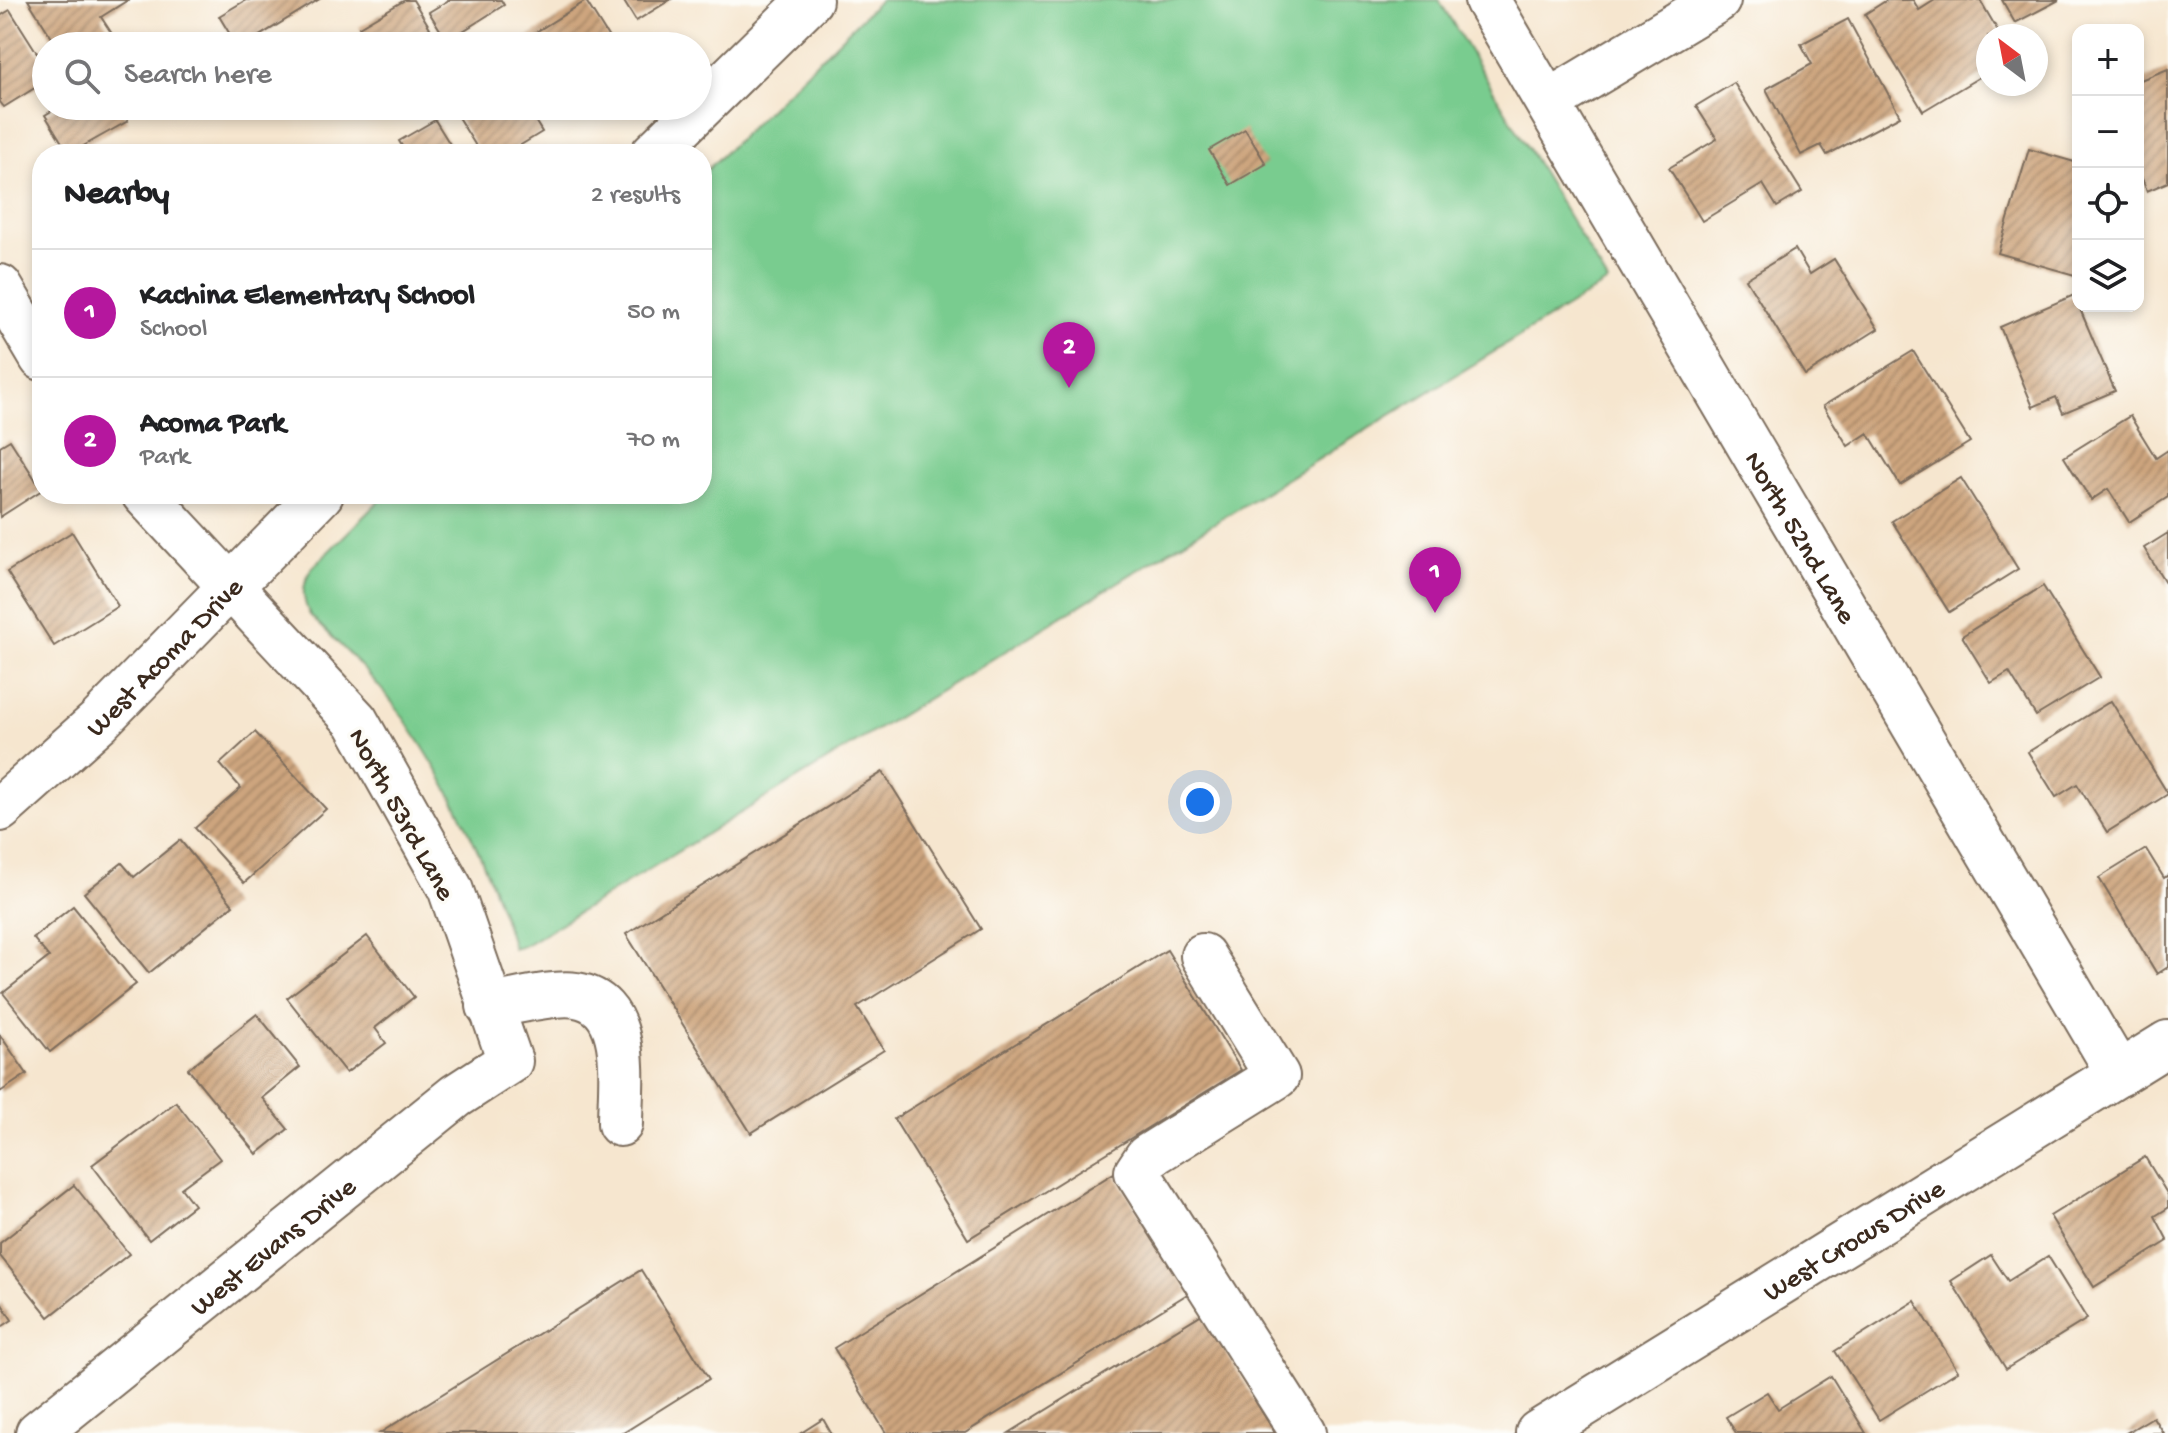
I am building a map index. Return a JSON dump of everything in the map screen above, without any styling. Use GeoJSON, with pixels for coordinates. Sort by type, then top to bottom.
{"type":"FeatureCollection","features":[{"type":"Feature","properties":{"kind":"street"},"geometry":{"type":"LineString","coordinates":[[712,96],[810,0]]}},
{"type":"Feature","properties":{"kind":"street","name":"North 52nd Lane"},"geometry":{"type":"LineString","coordinates":[[1487,0],[2119,1074]]}},
{"type":"Feature","properties":{"kind":"street"},"geometry":{"type":"LineString","coordinates":[[1548,102],[1718,0]]}},
{"type":"Feature","properties":{"kind":"street"},"geometry":{"type":"LineString","coordinates":[[663,144],[688,120]]}},
{"type":"Feature","properties":{"kind":"street"},"geometry":{"type":"LineString","coordinates":[[0,287],[32,341]]}},
{"type":"Feature","properties":{"kind":"street","name":"North 53rd Lane"},"geometry":{"type":"LineString","coordinates":[[153,504],[356,721],[450,888],[510,1061]]}},
{"type":"Feature","properties":{"kind":"street","name":"West Acoma Drive"},"geometry":{"type":"LineString","coordinates":[[0,809],[99,721],[311,504]]}},
{"type":"Feature","properties":{"kind":"street"},"geometry":{"type":"LineString","coordinates":[[1203,956],[1277,1076],[1147,1157],[1137,1172],[1303,1433]]}},
{"type":"Feature","properties":{"kind":"street"},"geometry":{"type":"LineString","coordinates":[[489,1006],[575,995],[600,1005],[620,1037],[620,1124]]}},
{"type":"Feature","properties":{"kind":"street","name":"West Crocus Drive"},"geometry":{"type":"LineString","coordinates":[[1538,1433],[2168,1043]]}},
{"type":"Feature","properties":{"kind":"street","name":"West Evans Drive"},"geometry":{"type":"LineString","coordinates":[[38,1433],[456,1096],[510,1061]]}},
{"type":"Feature","properties":{"kind":"green space"},"geometry":{"type":"Polygon","coordinates":[[[880,0],[1439,0],[1608,282],[527,944],[513,948],[480,855],[434,765],[388,697],[310,615],[304,597],[306,580],[312,568],[376,504],[712,504],[712,165],[880,0]]]}},
{"type":"Feature","properties":{"kind":"building"},"geometry":{"type":"Polygon","coordinates":[[[28,0],[128,0],[101,17],[111,32],[48,32],[28,0]]]}},
{"type":"Feature","properties":{"kind":"building"},"geometry":{"type":"Polygon","coordinates":[[[246,0],[318,0],[266,32],[229,32],[219,16],[246,0]]]}},
{"type":"Feature","properties":{"kind":"building"},"geometry":{"type":"Polygon","coordinates":[[[405,0],[413,0],[430,28],[423,32],[362,32],[359,27],[405,0]]]}},
{"type":"Feature","properties":{"kind":"building"},"geometry":{"type":"Polygon","coordinates":[[[449,0],[501,0],[504,5],[461,32],[441,32],[429,12],[449,0]]]}},
{"type":"Feature","properties":{"kind":"building"},"geometry":{"type":"Polygon","coordinates":[[[623,0],[670,0],[636,21],[623,0]]]}},
{"type":"Feature","properties":{"kind":"building"},"geometry":{"type":"Polygon","coordinates":[[[1887,0],[1913,0],[1919,10],[1935,0],[1980,0],[1994,24],[1976,24],[1976,79],[1923,111],[1865,14],[1887,0]]]}},
{"type":"Feature","properties":{"kind":"building"},"geometry":{"type":"Polygon","coordinates":[[[2002,0],[2059,0],[2015,23],[2002,0]]]}},
{"type":"Feature","properties":{"kind":"building"},"geometry":{"type":"Polygon","coordinates":[[[586,1],[605,32],[536,32],[586,1]]]}},
{"type":"Feature","properties":{"kind":"building"},"geometry":{"type":"Polygon","coordinates":[[[10,10],[32,45],[32,90],[4,107],[0,102],[0,16],[10,10]]]}},
{"type":"Feature","properties":{"kind":"building"},"geometry":{"type":"Polygon","coordinates":[[[1848,19],[1900,116],[1827,155],[1821,145],[1801,155],[1766,89],[1812,64],[1801,44],[1848,19]]]}},
{"type":"Feature","properties":{"kind":"building"},"geometry":{"type":"Polygon","coordinates":[[[2168,69],[2168,182],[2147,191],[2144,184],[2144,79],[2168,69]]]}},
{"type":"Feature","properties":{"kind":"building"},"geometry":{"type":"Polygon","coordinates":[[[1734,83],[1802,192],[1777,207],[1763,184],[1702,221],[1669,168],[1717,139],[1696,106],[1734,83]]]}},
{"type":"Feature","properties":{"kind":"building"},"geometry":{"type":"Polygon","coordinates":[[[48,120],[128,121],[87,144],[63,144],[48,120]]]}},
{"type":"Feature","properties":{"kind":"building"},"geometry":{"type":"Polygon","coordinates":[[[435,120],[450,144],[401,144],[399,141],[435,120]]]}},
{"type":"Feature","properties":{"kind":"building"},"geometry":{"type":"Polygon","coordinates":[[[460,120],[535,120],[542,132],[522,144],[475,144],[460,120]]]}},
{"type":"Feature","properties":{"kind":"building"},"geometry":{"type":"Polygon","coordinates":[[[1245,129],[1266,164],[1230,185],[1209,150],[1245,129]]]}},
{"type":"Feature","properties":{"kind":"building"},"geometry":{"type":"Polygon","coordinates":[[[2029,149],[2072,161],[2072,274],[1998,253],[2029,149]]]}},
{"type":"Feature","properties":{"kind":"building"},"geometry":{"type":"Polygon","coordinates":[[[1795,249],[1810,274],[1834,259],[1878,329],[1805,375],[1746,279],[1795,249]]]}},
{"type":"Feature","properties":{"kind":"building"},"geometry":{"type":"Polygon","coordinates":[[[2072,296],[2072,312],[2081,312],[2115,391],[2063,413],[2056,397],[2033,407],[2000,327],[2072,296]]]}},
{"type":"Feature","properties":{"kind":"building"},"geometry":{"type":"Polygon","coordinates":[[[1913,351],[1970,442],[1900,485],[1868,433],[1848,446],[1823,406],[1913,351]]]}},
{"type":"Feature","properties":{"kind":"building"},"geometry":{"type":"Polygon","coordinates":[[[2130,416],[2156,458],[2168,450],[2168,497],[2129,522],[2108,489],[2091,500],[2064,457],[2130,416]]]}},
{"type":"Feature","properties":{"kind":"building"},"geometry":{"type":"Polygon","coordinates":[[[10,440],[32,474],[32,496],[0,517],[0,446],[10,440]]]}},
{"type":"Feature","properties":{"kind":"building"},"geometry":{"type":"Polygon","coordinates":[[[1961,478],[2018,569],[1949,612],[1892,521],[1961,478]]]}},
{"type":"Feature","properties":{"kind":"building"},"geometry":{"type":"Polygon","coordinates":[[[72,532],[118,606],[54,646],[7,572],[72,532]]]}},
{"type":"Feature","properties":{"kind":"building"},"geometry":{"type":"Polygon","coordinates":[[[2168,533],[2168,587],[2144,548],[2168,533]]]}},
{"type":"Feature","properties":{"kind":"building"},"geometry":{"type":"Polygon","coordinates":[[[2043,586],[2100,677],[2036,716],[2009,672],[1991,683],[1962,636],[2043,586]]]}},
{"type":"Feature","properties":{"kind":"building"},"geometry":{"type":"Polygon","coordinates":[[[2111,701],[2168,794],[2107,832],[2077,784],[2056,797],[2028,752],[2111,701]]]}},
{"type":"Feature","properties":{"kind":"building"},"geometry":{"type":"Polygon","coordinates":[[[255,732],[326,809],[244,883],[195,828],[241,788],[220,764],[255,732]]]}},
{"type":"Feature","properties":{"kind":"building"},"geometry":{"type":"Polygon","coordinates":[[[883,772],[981,929],[857,1007],[884,1050],[751,1133],[626,934],[883,772]]]}},
{"type":"Feature","properties":{"kind":"building"},"geometry":{"type":"Polygon","coordinates":[[[180,840],[233,905],[149,973],[84,893],[122,863],[134,877],[180,840]]]}},
{"type":"Feature","properties":{"kind":"building"},"geometry":{"type":"Polygon","coordinates":[[[2146,849],[2164,878],[2168,875],[2168,967],[2157,974],[2099,878],[2146,849]]]}},
{"type":"Feature","properties":{"kind":"building"},"geometry":{"type":"Polygon","coordinates":[[[73,906],[136,984],[50,1052],[3,993],[49,957],[33,938],[73,906]]]}},
{"type":"Feature","properties":{"kind":"building"},"geometry":{"type":"Polygon","coordinates":[[[367,936],[414,997],[375,1028],[386,1043],[346,1073],[287,998],[367,936]]]}},
{"type":"Feature","properties":{"kind":"building"},"geometry":{"type":"Polygon","coordinates":[[[1167,950],[1241,1070],[968,1239],[894,1119],[1167,950]]]}},
{"type":"Feature","properties":{"kind":"building"},"geometry":{"type":"Polygon","coordinates":[[[257,1014],[300,1067],[262,1098],[288,1129],[257,1154],[188,1069],[257,1014]]]}},
{"type":"Feature","properties":{"kind":"building"},"geometry":{"type":"Polygon","coordinates":[[[0,1035],[27,1074],[0,1092],[0,1035]]]}},
{"type":"Feature","properties":{"kind":"building"},"geometry":{"type":"Polygon","coordinates":[[[176,1102],[220,1159],[181,1188],[194,1205],[149,1240],[92,1165],[176,1102]]]}},
{"type":"Feature","properties":{"kind":"building"},"geometry":{"type":"Polygon","coordinates":[[[2145,1157],[2168,1195],[2168,1208],[2155,1216],[2168,1241],[2094,1287],[2050,1216],[2145,1157]]]}},
{"type":"Feature","properties":{"kind":"building"},"geometry":{"type":"Polygon","coordinates":[[[1114,1173],[1189,1293],[965,1433],[886,1433],[834,1348],[1114,1173]]]}},
{"type":"Feature","properties":{"kind":"building"},"geometry":{"type":"Polygon","coordinates":[[[74,1185],[129,1254],[49,1317],[0,1256],[0,1243],[74,1185]]]}},
{"type":"Feature","properties":{"kind":"building"},"geometry":{"type":"Polygon","coordinates":[[[1991,1255],[2008,1281],[2048,1256],[2087,1319],[2006,1369],[1951,1281],[1991,1255]]]}},
{"type":"Feature","properties":{"kind":"building"},"geometry":{"type":"Polygon","coordinates":[[[641,1270],[709,1379],[623,1433],[380,1433],[641,1270]]]}},
{"type":"Feature","properties":{"kind":"building"},"geometry":{"type":"Polygon","coordinates":[[[0,1301],[12,1320],[0,1328],[0,1301]]]}},
{"type":"Feature","properties":{"kind":"building"},"geometry":{"type":"Polygon","coordinates":[[[1915,1301],[1958,1371],[1879,1420],[1835,1351],[1915,1301]]]}},
{"type":"Feature","properties":{"kind":"building"},"geometry":{"type":"Polygon","coordinates":[[[1202,1314],[1275,1433],[1009,1433],[1202,1314]]]}},
{"type":"Feature","properties":{"kind":"building"},"geometry":{"type":"Polygon","coordinates":[[[1831,1376],[1866,1433],[1736,1433],[1726,1417],[1767,1392],[1778,1409],[1831,1376]]]}},
{"type":"Feature","properties":{"kind":"building"},"geometry":{"type":"Polygon","coordinates":[[[2153,1417],[2163,1433],[2126,1433],[2153,1417]]]}},
{"type":"Feature","properties":{"kind":"building"},"geometry":{"type":"Polygon","coordinates":[[[823,1419],[831,1433],[801,1433],[823,1419]]]}},
{"type":"Feature","properties":{"kind":"place","name":"Acoma Park"},"geometry":{"type":"Point","coordinates":[1069,388]}},
{"type":"Feature","properties":{"kind":"place","name":"Kachina Elementary School"},"geometry":{"type":"Point","coordinates":[1435,613]}}]}
